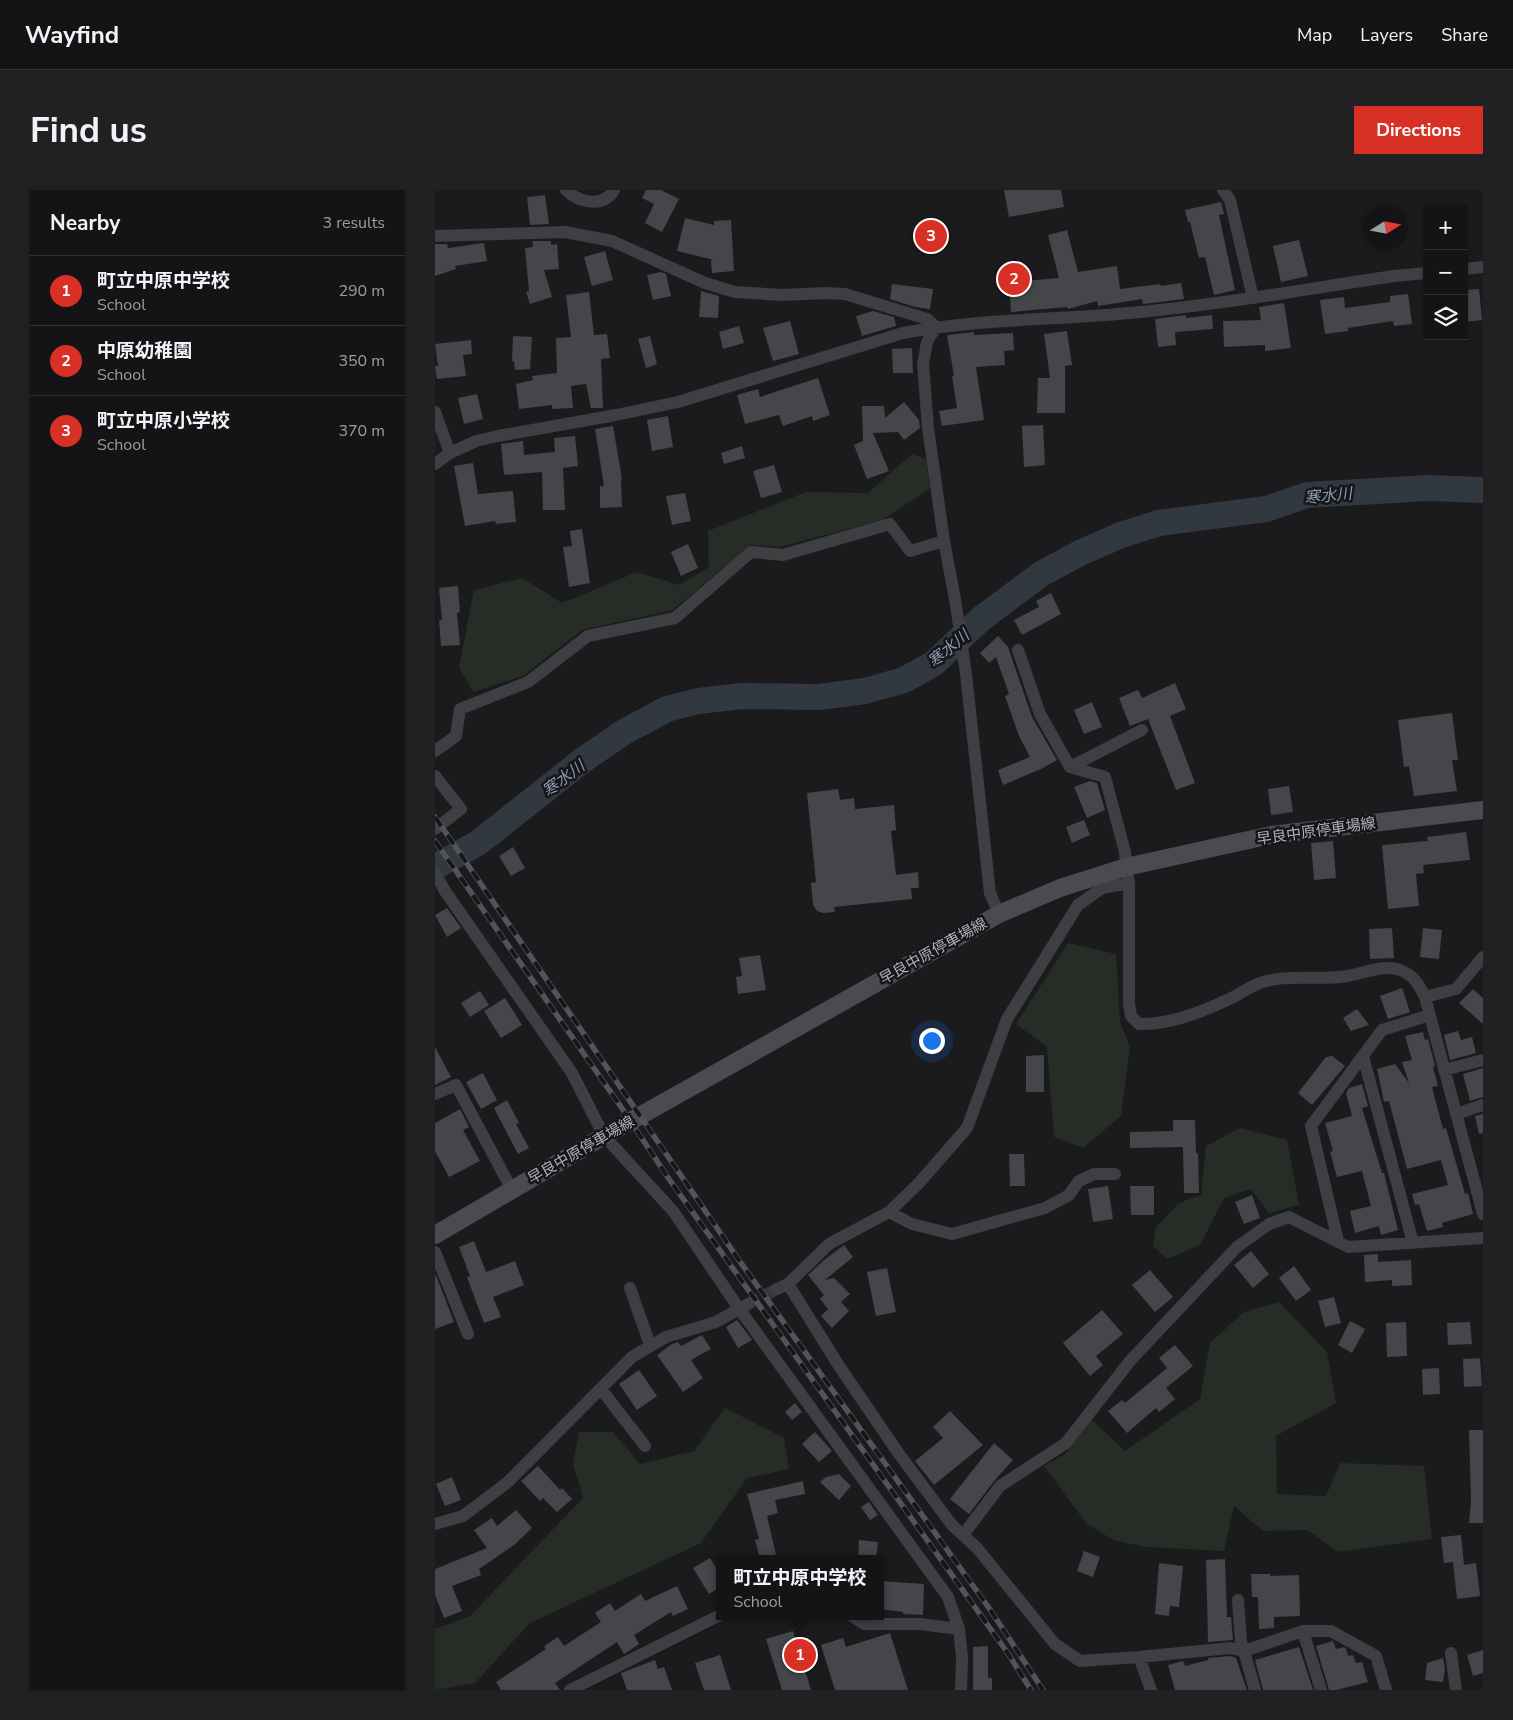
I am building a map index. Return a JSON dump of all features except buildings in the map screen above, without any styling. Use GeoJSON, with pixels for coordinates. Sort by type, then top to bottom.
{"type":"FeatureCollection","features":[{"type":"Feature","properties":{"kind":"main road","name":"早良中原停車場線"},"geometry":{"type":"LineString","coordinates":[[435,1235],[605,1136],[999,914],[1060,888],[1127,875],[1271,835],[1483,810]]}},
{"type":"Feature","properties":{"kind":"street"},"geometry":{"type":"LineString","coordinates":[[566,190],[585,200],[601,202],[609,198],[614,190]]}},
{"type":"Feature","properties":{"kind":"street"},"geometry":{"type":"LineString","coordinates":[[1223,190],[1229,200],[1253,298]]}},
{"type":"Feature","properties":{"kind":"street"},"geometry":{"type":"LineString","coordinates":[[435,236],[565,232],[593,237],[612,241],[705,283],[735,292],[782,295],[845,294],[927,319],[937,327]]}},
{"type":"Feature","properties":{"kind":"street"},"geometry":{"type":"LineString","coordinates":[[1468,269],[1483,267]]}},
{"type":"Feature","properties":{"kind":"street"},"geometry":{"type":"LineString","coordinates":[[435,464],[451,453],[476,441],[678,402],[903,334],[937,327],[1128,314],[1190,307],[1393,276],[1423,273]]}},
{"type":"Feature","properties":{"kind":"street"},"geometry":{"type":"LineString","coordinates":[[937,327],[927,342],[923,364],[928,428],[966,674],[990,893],[999,914]]}},
{"type":"Feature","properties":{"kind":"street"},"geometry":{"type":"LineString","coordinates":[[435,412],[451,453]]}},
{"type":"Feature","properties":{"kind":"street"},"geometry":{"type":"LineString","coordinates":[[435,751],[456,736],[460,709],[528,682],[588,636],[675,618],[751,552],[783,555],[890,524],[910,550],[944,541]]}},
{"type":"Feature","properties":{"kind":"street"},"geometry":{"type":"LineString","coordinates":[[1019,650],[1040,714],[1070,768],[1105,777],[1125,852],[1129,1004],[1131,1016],[1139,1024],[1153,1024],[1203,1011],[1258,984],[1284,978],[1329,978],[1376,970],[1398,969],[1411,975],[1419,984],[1425,997],[1483,1210]]}},
{"type":"Feature","properties":{"kind":"street"},"geometry":{"type":"LineString","coordinates":[[1070,768],[1142,730]]}},
{"type":"Feature","properties":{"kind":"street"},"geometry":{"type":"LineString","coordinates":[[435,776],[461,809],[435,828]]}},
{"type":"Feature","properties":{"kind":"street"},"geometry":{"type":"LineString","coordinates":[[435,873],[445,891],[571,1073],[605,1136],[673,1211],[744,1307],[948,1597],[959,1629],[962,1658],[961,1690]]}},
{"type":"Feature","properties":{"kind":"street"},"geometry":{"type":"LineString","coordinates":[[1127,875],[1102,888],[1078,905],[1007,1019],[967,1128],[919,1184],[889,1212],[829,1244],[782,1286],[899,1454],[952,1525],[977,1548],[1055,1644],[1080,1661],[1139,1658],[1230,1648],[1244,1651],[1303,1631],[1331,1631],[1376,1656],[1386,1690]]}},
{"type":"Feature","properties":{"kind":"street"},"geometry":{"type":"LineString","coordinates":[[1425,997],[1456,989],[1483,957]]}},
{"type":"Feature","properties":{"kind":"street"},"geometry":{"type":"LineString","coordinates":[[1338,1241],[1311,1126],[1382,1030],[1430,1015]]}},
{"type":"Feature","properties":{"kind":"street"},"geometry":{"type":"LineString","coordinates":[[1363,1056],[1413,1243]]}},
{"type":"Feature","properties":{"kind":"street"},"geometry":{"type":"LineString","coordinates":[[1444,1070],[1483,1060]]}},
{"type":"Feature","properties":{"kind":"street"},"geometry":{"type":"LineString","coordinates":[[435,1094],[456,1085],[512,1190]]}},
{"type":"Feature","properties":{"kind":"street"},"geometry":{"type":"LineString","coordinates":[[1456,1114],[1483,1106]]}},
{"type":"Feature","properties":{"kind":"street"},"geometry":{"type":"LineString","coordinates":[[889,1212],[912,1224],[952,1234],[1045,1208],[1069,1195],[1079,1181],[1095,1174],[1115,1174]]}},
{"type":"Feature","properties":{"kind":"street"},"geometry":{"type":"LineString","coordinates":[[963,1535],[1000,1486],[1066,1444],[1130,1361],[1237,1246],[1269,1224],[1289,1217],[1349,1246],[1483,1238]]}},
{"type":"Feature","properties":{"kind":"street"},"geometry":{"type":"LineString","coordinates":[[435,1252],[468,1334]]}},
{"type":"Feature","properties":{"kind":"street"},"geometry":{"type":"LineString","coordinates":[[630,1288],[650,1345]]}},
{"type":"Feature","properties":{"kind":"street"},"geometry":{"type":"LineString","coordinates":[[435,1524],[463,1516],[508,1482],[632,1357],[666,1337],[716,1322],[744,1307]]}},
{"type":"Feature","properties":{"kind":"street"},"geometry":{"type":"LineString","coordinates":[[601,1389],[645,1446]]}},
{"type":"Feature","properties":{"kind":"street"},"geometry":{"type":"LineString","coordinates":[[1238,1600],[1241,1641],[1255,1690]]}},
{"type":"Feature","properties":{"kind":"street"},"geometry":{"type":"LineString","coordinates":[[570,1690],[716,1617]]}},
{"type":"Feature","properties":{"kind":"street"},"geometry":{"type":"LineString","coordinates":[[858,1620],[864,1624],[920,1624],[959,1629]]}},
{"type":"Feature","properties":{"kind":"street"},"geometry":{"type":"LineString","coordinates":[[1303,1631],[1321,1690]]}},
{"type":"Feature","properties":{"kind":"street"},"geometry":{"type":"LineString","coordinates":[[1451,1653],[1456,1690]]}},
{"type":"Feature","properties":{"kind":"street"},"geometry":{"type":"LineString","coordinates":[[1139,1658],[1151,1690]]}},
{"type":"Feature","properties":{"kind":"shaded area"},"geometry":{"type":"Polygon","coordinates":[[[912,454],[926,459],[930,488],[883,520],[779,547],[750,545],[673,610],[582,630],[523,676],[473,692],[459,667],[474,590],[522,578],[562,603],[637,572],[679,585],[709,567],[708,531],[806,492],[868,493],[912,454]]]}},
{"type":"Feature","properties":{"kind":"shaded area"},"geometry":{"type":"Polygon","coordinates":[[[1068,943],[1116,954],[1120,1022],[1130,1047],[1121,1116],[1083,1148],[1054,1137],[1047,1047],[1016,1024],[1068,943]]]}},
{"type":"Feature","properties":{"kind":"shaded area"},"geometry":{"type":"Polygon","coordinates":[[[1240,1128],[1287,1140],[1299,1205],[1269,1213],[1251,1189],[1224,1198],[1200,1245],[1167,1259],[1153,1246],[1156,1227],[1179,1203],[1201,1195],[1206,1146],[1240,1128]]]}},
{"type":"Feature","properties":{"kind":"shaded area"},"geometry":{"type":"Polygon","coordinates":[[[1279,1302],[1327,1352],[1336,1403],[1276,1436],[1277,1494],[1326,1496],[1340,1463],[1424,1466],[1432,1539],[1338,1552],[1307,1530],[1263,1531],[1234,1506],[1224,1551],[1146,1547],[1113,1540],[1086,1523],[1044,1466],[1065,1454],[1092,1420],[1125,1451],[1200,1399],[1210,1343],[1244,1312],[1279,1302]]]}},
{"type":"Feature","properties":{"kind":"shaded area"},"geometry":{"type":"Polygon","coordinates":[[[725,1408],[784,1438],[789,1469],[747,1478],[701,1543],[530,1623],[475,1683],[435,1690],[435,1629],[470,1616],[583,1498],[573,1464],[579,1432],[613,1432],[640,1464],[694,1451],[725,1408]]]}},
{"type":"Feature","properties":{"kind":"waterway","name":"寒水川"},"geometry":{"type":"LineString","coordinates":[[435,867],[478,843],[583,760],[624,732],[667,709],[698,701],[743,696],[819,697],[865,691],[904,680],[933,664],[982,618],[1041,574],[1082,552],[1121,535],[1159,523],[1266,509],[1307,495],[1428,488],[1483,490]]}},
{"type":"Feature","properties":{"kind":"tunnel"},"geometry":{"type":"LineString","coordinates":[[748,1304],[777,1289]]}},
{"type":"Feature","properties":{"kind":"railway"},"geometry":{"type":"LineString","coordinates":[[435,817],[741,1263],[989,1608],[1043,1690]]}},
{"type":"Feature","properties":{"kind":"railway"},"geometry":{"type":"LineString","coordinates":[[435,841],[619,1104],[669,1179],[1007,1652],[1031,1690]]}},
{"type":"Feature","properties":{"kind":"place","name":"町立中原小学校"},"geometry":{"type":"Point","coordinates":[931,236]}},
{"type":"Feature","properties":{"kind":"place","name":"中原幼稚園"},"geometry":{"type":"Point","coordinates":[1014,279]}},
{"type":"Feature","properties":{"kind":"place","name":"町立中原中学校"},"geometry":{"type":"Point","coordinates":[800,1655]}}]}
